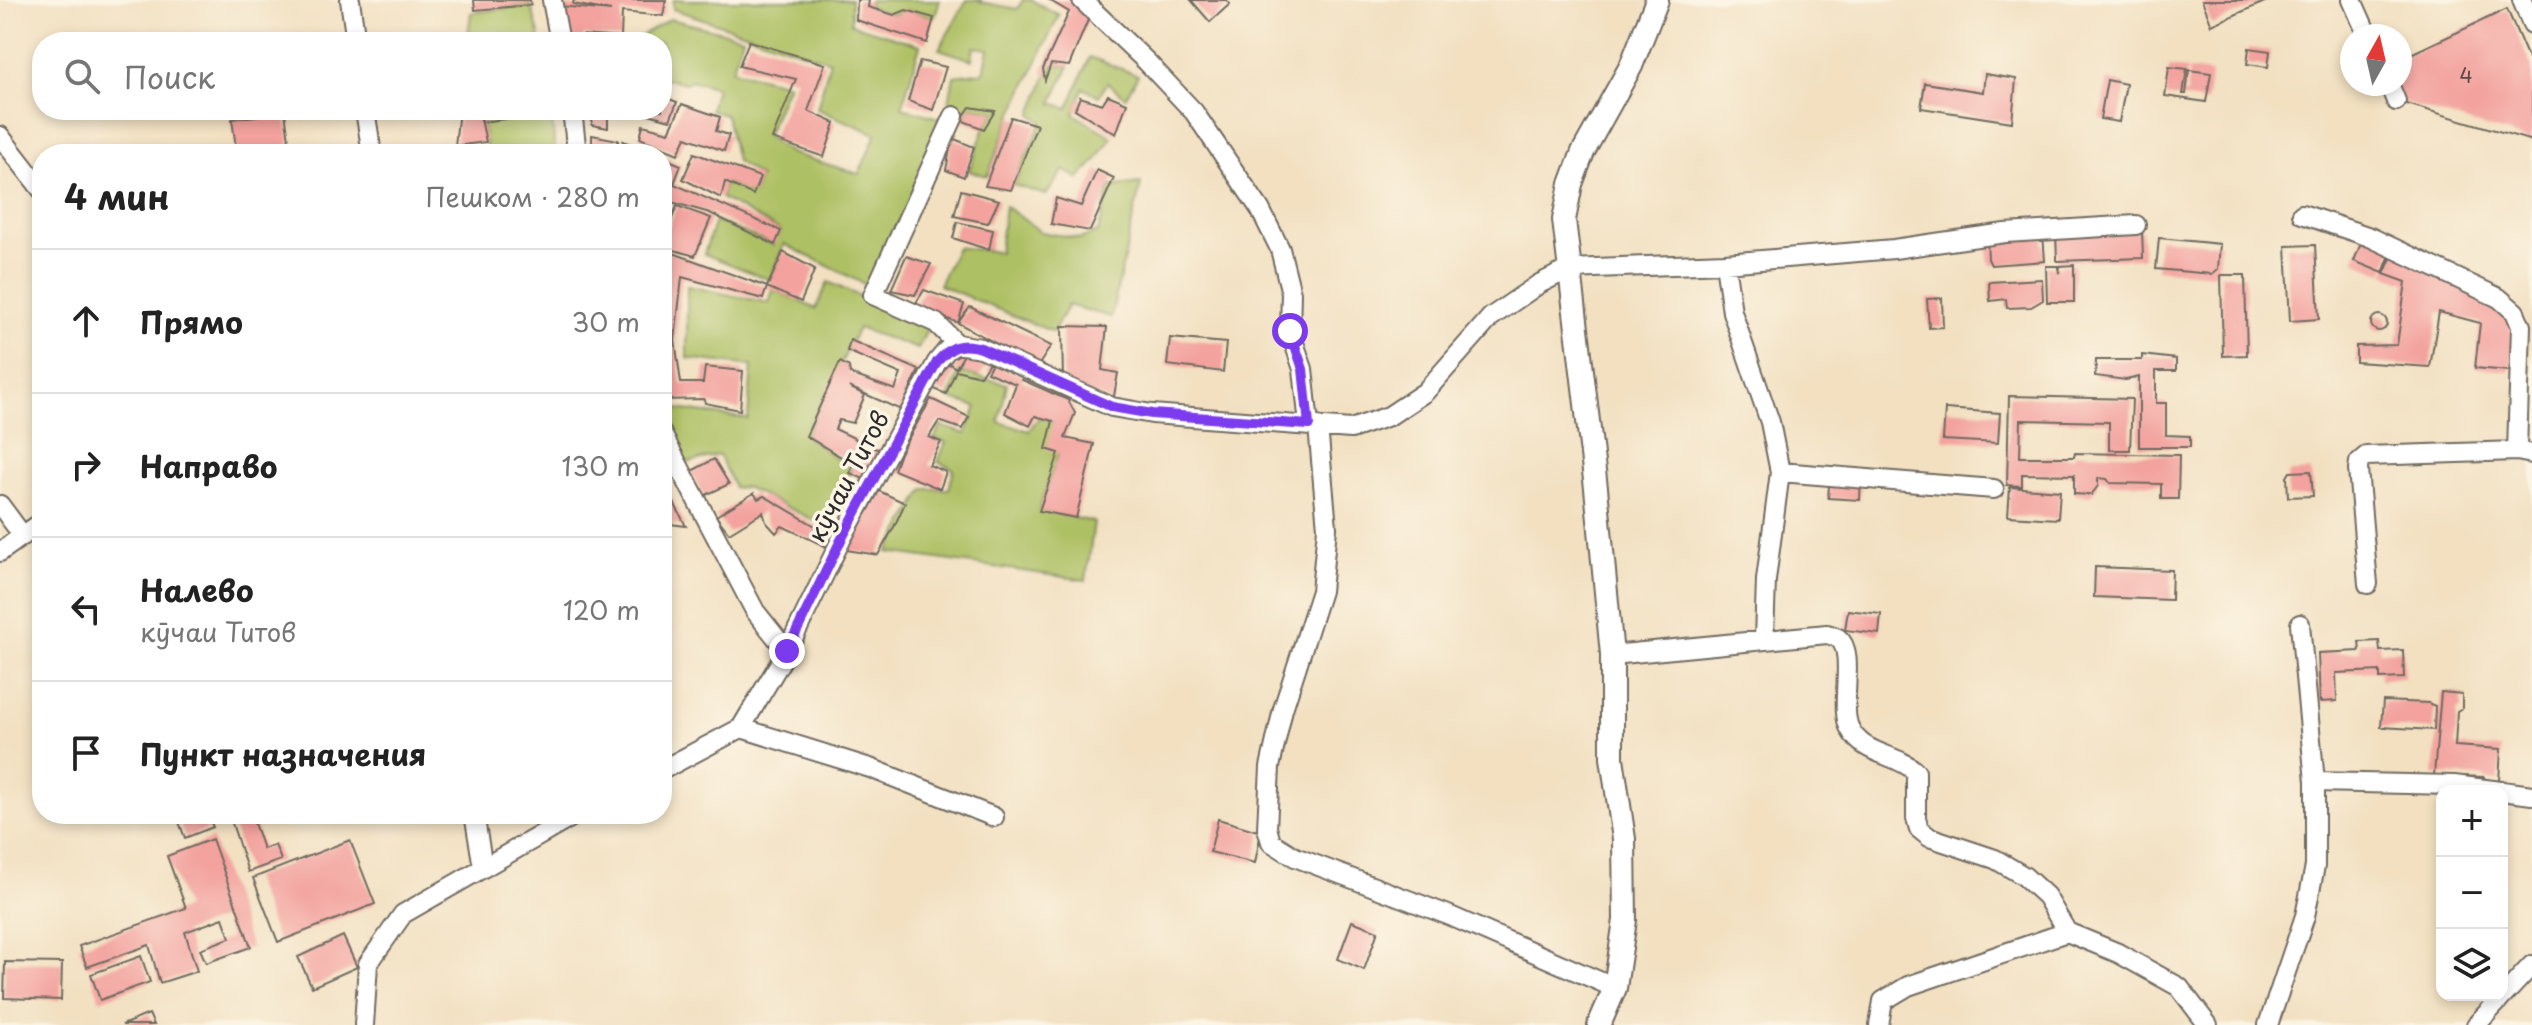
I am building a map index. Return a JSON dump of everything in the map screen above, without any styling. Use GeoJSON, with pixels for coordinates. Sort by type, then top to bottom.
{"type":"FeatureCollection","features":[{"type":"Feature","properties":{"kind":"street"},"geometry":{"type":"LineString","coordinates":[[350,0],[355,32]]}},
{"type":"Feature","properties":{"kind":"street"},"geometry":{"type":"LineString","coordinates":[[552,0],[558,32]]}},
{"type":"Feature","properties":{"kind":"street"},"geometry":{"type":"LineString","coordinates":[[1599,1025],[1615,988],[1625,920],[1624,839],[1612,758],[1612,655],[1564,220],[1571,184],[1583,152],[1631,66],[1657,0]]}},
{"type":"Feature","properties":{"kind":"street"},"geometry":{"type":"LineString","coordinates":[[2352,0],[2363,24]]}},
{"type":"Feature","properties":{"kind":"street"},"geometry":{"type":"LineString","coordinates":[[2522,0],[2532,24]]}},
{"type":"Feature","properties":{"kind":"street"},"geometry":{"type":"LineString","coordinates":[[1086,1],[1194,112],[1260,209],[1280,249],[1291,293],[1290,331],[1303,369],[1314,426],[1327,528],[1321,591],[1283,709],[1270,767],[1267,828],[1271,842],[1295,857],[1448,915],[1615,988]]}},
{"type":"Feature","properties":{"kind":"street"},"geometry":{"type":"LineString","coordinates":[[954,116],[873,295],[936,323],[957,344],[981,348],[1112,407],[1152,414],[1351,429],[1389,416],[1425,392],[1491,317],[1539,284],[1569,269],[1725,263],[1894,249],[2005,233],[2136,225]]}},
{"type":"Feature","properties":{"kind":"street"},"geometry":{"type":"LineString","coordinates":[[367,120],[371,144]]}},
{"type":"Feature","properties":{"kind":"street"},"geometry":{"type":"LineString","coordinates":[[573,120],[576,144]]}},
{"type":"Feature","properties":{"kind":"street"},"geometry":{"type":"LineString","coordinates":[[0,136],[32,177]]}},
{"type":"Feature","properties":{"kind":"street"},"geometry":{"type":"LineString","coordinates":[[2302,214],[2370,237],[2499,298],[2515,312],[2521,326],[2525,452],[2374,454],[2359,462],[2368,584]]}},
{"type":"Feature","properties":{"kind":"street"},"geometry":{"type":"LineString","coordinates":[[1725,263],[1732,312],[1770,422],[1780,472],[1766,580],[1764,639]]}},
{"type":"Feature","properties":{"kind":"street","name":"кӯчаи Титов"},"geometry":{"type":"LineString","coordinates":[[741,728],[787,651],[841,540],[937,362],[957,344]]}},
{"type":"Feature","properties":{"kind":"street"},"geometry":{"type":"LineString","coordinates":[[672,453],[755,611],[787,651]]}},
{"type":"Feature","properties":{"kind":"street"},"geometry":{"type":"LineString","coordinates":[[1780,472],[1994,489]]}},
{"type":"Feature","properties":{"kind":"street"},"geometry":{"type":"LineString","coordinates":[[0,505],[23,536]]}},
{"type":"Feature","properties":{"kind":"street"},"geometry":{"type":"LineString","coordinates":[[0,552],[32,529]]}},
{"type":"Feature","properties":{"kind":"street"},"geometry":{"type":"LineString","coordinates":[[2268,1025],[2305,916],[2315,866],[2315,782],[2300,624]]}},
{"type":"Feature","properties":{"kind":"street"},"geometry":{"type":"LineString","coordinates":[[1612,655],[1827,634],[1839,639],[1846,650],[1848,727],[1872,751],[1910,766],[1916,772],[1916,818],[1919,829],[1929,837],[1995,859],[2024,876],[2046,896],[2067,932],[2118,953],[2179,987],[2208,1025]]}},
{"type":"Feature","properties":{"kind":"street"},"geometry":{"type":"LineString","coordinates":[[672,765],[741,728],[870,768],[994,817]]}},
{"type":"Feature","properties":{"kind":"street"},"geometry":{"type":"LineString","coordinates":[[2315,782],[2454,785]]}},
{"type":"Feature","properties":{"kind":"street"},"geometry":{"type":"LineString","coordinates":[[2508,792],[2532,795]]}},
{"type":"Feature","properties":{"kind":"street"},"geometry":{"type":"LineString","coordinates":[[476,824],[483,867]]}},
{"type":"Feature","properties":{"kind":"street"},"geometry":{"type":"LineString","coordinates":[[364,1025],[368,964],[403,914],[559,824]]}},
{"type":"Feature","properties":{"kind":"street"},"geometry":{"type":"LineString","coordinates":[[1879,1025],[1883,1001],[1908,986],[2067,932]]}},
{"type":"Feature","properties":{"kind":"street"},"geometry":{"type":"LineString","coordinates":[[2476,1025],[2532,965]]}},
{"type":"Feature","properties":{"kind":"green space"},"geometry":{"type":"Polygon","coordinates":[[[673,0],[851,0],[851,24],[920,45],[902,107],[945,120],[870,287],[784,244],[770,280],[704,254],[715,221],[774,245],[781,231],[721,198],[725,182],[753,194],[760,177],[736,161],[726,115],[710,110],[716,88],[691,80],[686,83],[672,80],[672,32],[648,32],[670,19],[743,37],[732,70],[788,84],[766,136],[790,153],[859,174],[876,134],[817,109],[830,61],[673,9],[673,0]]]}},
{"type":"Feature","properties":{"kind":"green space"},"geometry":{"type":"Polygon","coordinates":[[[870,0],[940,0],[934,18],[906,10],[894,15],[868,7],[870,0]]]}},
{"type":"Feature","properties":{"kind":"green space"},"geometry":{"type":"Polygon","coordinates":[[[967,0],[981,0],[1017,9],[1023,0],[1031,0],[1059,15],[987,176],[969,171],[984,129],[995,111],[970,107],[962,119],[949,102],[954,76],[984,72],[989,49],[974,47],[972,60],[939,49],[967,0]]]}},
{"type":"Feature","properties":{"kind":"green space"},"geometry":{"type":"Polygon","coordinates":[[[531,5],[539,32],[468,32],[471,13],[531,5]]]}},
{"type":"Feature","properties":{"kind":"green space"},"geometry":{"type":"Polygon","coordinates":[[[1090,57],[1138,75],[1126,97],[1107,83],[1099,96],[1083,88],[1074,114],[1112,137],[1079,179],[1064,170],[1046,195],[1013,185],[1042,122],[1032,114],[1051,64],[1069,66],[1052,103],[1068,108],[1090,57]]]}},
{"type":"Feature","properties":{"kind":"green space"},"geometry":{"type":"Polygon","coordinates":[[[552,120],[554,144],[486,144],[482,122],[552,120]]]}},
{"type":"Feature","properties":{"kind":"green space"},"geometry":{"type":"Polygon","coordinates":[[[1141,183],[1111,317],[1068,305],[1053,332],[939,285],[957,247],[999,252],[1005,206],[1041,232],[1080,239],[1098,232],[1110,187],[1141,183]]]}},
{"type":"Feature","properties":{"kind":"green space"},"geometry":{"type":"Polygon","coordinates":[[[828,282],[928,327],[918,349],[858,328],[806,436],[851,469],[828,527],[745,487],[734,488],[719,455],[686,463],[672,429],[672,408],[748,419],[752,366],[687,358],[687,286],[769,303],[773,289],[816,309],[828,282]]]}},
{"type":"Feature","properties":{"kind":"green space"},"geometry":{"type":"Polygon","coordinates":[[[959,372],[1007,384],[999,422],[1029,431],[1039,417],[1053,421],[1059,453],[1039,510],[1094,522],[1086,580],[888,552],[924,489],[949,489],[954,469],[938,462],[946,442],[934,439],[941,426],[966,434],[977,407],[949,398],[959,372]]]}},
{"type":"Feature","properties":{"kind":"building"},"geometry":{"type":"Polygon","coordinates":[[[474,0],[530,0],[531,5],[475,10],[474,0]]]}},
{"type":"Feature","properties":{"kind":"building"},"geometry":{"type":"Polygon","coordinates":[[[574,0],[666,0],[663,16],[622,12],[621,32],[564,32],[560,6],[611,11],[573,4],[574,0]]]}},
{"type":"Feature","properties":{"kind":"building"},"geometry":{"type":"Polygon","coordinates":[[[857,0],[869,0],[868,7],[894,15],[906,10],[934,18],[927,43],[856,20],[857,0]]]}},
{"type":"Feature","properties":{"kind":"building"},"geometry":{"type":"Polygon","coordinates":[[[1049,0],[1069,0],[1090,15],[1069,66],[1051,64],[1045,80],[1043,69],[1069,12],[1049,0]]]}},
{"type":"Feature","properties":{"kind":"building"},"geometry":{"type":"Polygon","coordinates":[[[1191,0],[1226,0],[1230,4],[1210,22],[1191,0]]]}},
{"type":"Feature","properties":{"kind":"building"},"geometry":{"type":"Polygon","coordinates":[[[2202,0],[2269,0],[2212,25],[2202,0]]]}},
{"type":"Feature","properties":{"kind":"building"},"geometry":{"type":"Polygon","coordinates":[[[2507,9],[2532,67],[2532,141],[2403,103],[2400,96],[2412,96],[2412,53],[2507,9]]]}},
{"type":"Feature","properties":{"kind":"building"},"geometry":{"type":"Polygon","coordinates":[[[749,41],[825,64],[808,111],[835,123],[824,157],[772,139],[796,79],[739,66],[749,41]]]}},
{"type":"Feature","properties":{"kind":"building"},"geometry":{"type":"Polygon","coordinates":[[[2249,48],[2270,51],[2268,67],[2247,64],[2249,48]]]}},
{"type":"Feature","properties":{"kind":"building"},"geometry":{"type":"Polygon","coordinates":[[[920,61],[946,67],[933,110],[908,101],[920,61]]]}},
{"type":"Feature","properties":{"kind":"building"},"geometry":{"type":"Polygon","coordinates":[[[2169,67],[2187,69],[2183,94],[2186,94],[2189,70],[2211,73],[2206,102],[2165,96],[2169,67]]]}},
{"type":"Feature","properties":{"kind":"building"},"geometry":{"type":"Polygon","coordinates":[[[1985,74],[2016,79],[2012,122],[1921,108],[1925,83],[1983,92],[1985,74]]]}},
{"type":"Feature","properties":{"kind":"building"},"geometry":{"type":"Polygon","coordinates":[[[2107,80],[2126,84],[2119,122],[2100,119],[2107,80]]]}},
{"type":"Feature","properties":{"kind":"building"},"geometry":{"type":"Polygon","coordinates":[[[1108,95],[1127,103],[1116,134],[1075,109],[1080,97],[1102,104],[1108,95]]]}},
{"type":"Feature","properties":{"kind":"building"},"geometry":{"type":"Polygon","coordinates":[[[682,104],[720,117],[716,131],[729,135],[724,151],[686,137],[678,154],[672,151],[672,144],[654,144],[640,138],[643,125],[669,132],[682,104]]]}},
{"type":"Feature","properties":{"kind":"building"},"geometry":{"type":"Polygon","coordinates":[[[970,107],[995,111],[984,129],[961,120],[970,107]]]}},
{"type":"Feature","properties":{"kind":"building"},"geometry":{"type":"Polygon","coordinates":[[[1011,117],[1037,125],[1011,190],[985,186],[1011,117]]]}},
{"type":"Feature","properties":{"kind":"building"},"geometry":{"type":"Polygon","coordinates":[[[232,120],[286,120],[290,144],[236,144],[232,120]]]}},
{"type":"Feature","properties":{"kind":"building"},"geometry":{"type":"Polygon","coordinates":[[[458,120],[481,120],[486,142],[455,144],[458,120]]]}},
{"type":"Feature","properties":{"kind":"building"},"geometry":{"type":"Polygon","coordinates":[[[592,120],[608,120],[608,128],[592,125],[592,120]]]}},
{"type":"Feature","properties":{"kind":"building"},"geometry":{"type":"Polygon","coordinates":[[[592,135],[618,140],[618,144],[592,144],[592,135]]]}},
{"type":"Feature","properties":{"kind":"building"},"geometry":{"type":"Polygon","coordinates":[[[952,138],[974,147],[964,177],[946,170],[952,138]]]}},
{"type":"Feature","properties":{"kind":"building"},"geometry":{"type":"Polygon","coordinates":[[[694,153],[760,177],[753,195],[725,182],[721,198],[683,179],[694,153]]]}},
{"type":"Feature","properties":{"kind":"building"},"geometry":{"type":"Polygon","coordinates":[[[672,161],[681,165],[674,184],[781,231],[775,245],[710,213],[672,202],[672,161]]]}},
{"type":"Feature","properties":{"kind":"building"},"geometry":{"type":"Polygon","coordinates":[[[1097,170],[1114,178],[1090,231],[1051,224],[1056,198],[1081,206],[1097,170]]]}},
{"type":"Feature","properties":{"kind":"building"},"geometry":{"type":"Polygon","coordinates":[[[961,190],[999,200],[988,223],[954,216],[961,190]]]}},
{"type":"Feature","properties":{"kind":"building"},"geometry":{"type":"Polygon","coordinates":[[[677,206],[711,218],[695,256],[672,249],[672,218],[677,206]]]}},
{"type":"Feature","properties":{"kind":"building"},"geometry":{"type":"Polygon","coordinates":[[[957,222],[993,230],[989,250],[953,238],[957,222]]]}},
{"type":"Feature","properties":{"kind":"building"},"geometry":{"type":"Polygon","coordinates":[[[2142,230],[2143,258],[2057,261],[2056,233],[2142,230]]]}},
{"type":"Feature","properties":{"kind":"building"},"geometry":{"type":"Polygon","coordinates":[[[2043,233],[2045,261],[1991,265],[1987,237],[2043,233]]]}},
{"type":"Feature","properties":{"kind":"building"},"geometry":{"type":"Polygon","coordinates":[[[2365,233],[2394,245],[2383,273],[2354,261],[2365,233]]]}},
{"type":"Feature","properties":{"kind":"building"},"geometry":{"type":"Polygon","coordinates":[[[2159,238],[2220,244],[2218,269],[2212,274],[2156,269],[2159,238]]]}},
{"type":"Feature","properties":{"kind":"building"},"geometry":{"type":"Polygon","coordinates":[[[2315,245],[2319,319],[2290,321],[2286,246],[2315,245]]]}},
{"type":"Feature","properties":{"kind":"building"},"geometry":{"type":"Polygon","coordinates":[[[2396,247],[2509,306],[2513,353],[2509,371],[2475,368],[2480,323],[2439,312],[2430,367],[2356,362],[2356,346],[2397,345],[2406,282],[2384,274],[2396,247]]]}},
{"type":"Feature","properties":{"kind":"building"},"geometry":{"type":"Polygon","coordinates":[[[783,252],[815,269],[801,302],[767,287],[783,252]]]}},
{"type":"Feature","properties":{"kind":"building"},"geometry":{"type":"Polygon","coordinates":[[[672,253],[767,287],[763,299],[682,277],[675,340],[681,383],[703,383],[705,367],[743,371],[740,410],[705,403],[704,399],[672,400],[672,253]]]}},
{"type":"Feature","properties":{"kind":"building"},"geometry":{"type":"Polygon","coordinates":[[[906,256],[931,264],[915,295],[891,290],[906,256]]]}},
{"type":"Feature","properties":{"kind":"building"},"geometry":{"type":"Polygon","coordinates":[[[2074,265],[2074,302],[2047,302],[2046,266],[2058,266],[2059,273],[2060,266],[2074,265]]]}},
{"type":"Feature","properties":{"kind":"building"},"geometry":{"type":"Polygon","coordinates":[[[2221,275],[2245,275],[2247,355],[2223,356],[2221,275]]]}},
{"type":"Feature","properties":{"kind":"building"},"geometry":{"type":"Polygon","coordinates":[[[2042,279],[2043,300],[2031,307],[2007,308],[2006,299],[1990,301],[1989,282],[2042,279]]]}},
{"type":"Feature","properties":{"kind":"building"},"geometry":{"type":"Polygon","coordinates":[[[924,290],[964,304],[958,323],[914,306],[924,290]]]}},
{"type":"Feature","properties":{"kind":"building"},"geometry":{"type":"Polygon","coordinates":[[[1942,298],[1943,327],[1929,328],[1927,299],[1942,298]]]}},
{"type":"Feature","properties":{"kind":"building"},"geometry":{"type":"Polygon","coordinates":[[[970,307],[1051,346],[1038,366],[958,323],[970,307]]]}},
{"type":"Feature","properties":{"kind":"building"},"geometry":{"type":"Polygon","coordinates":[[[2379,315],[2385,317],[2385,329],[2379,331],[2373,329],[2371,323],[2373,317],[2379,315]]]}},
{"type":"Feature","properties":{"kind":"building"},"geometry":{"type":"Polygon","coordinates":[[[1062,326],[1107,327],[1102,370],[1118,373],[1113,402],[1063,382],[1062,326]]]}},
{"type":"Feature","properties":{"kind":"building"},"geometry":{"type":"Polygon","coordinates":[[[1170,338],[1226,343],[1223,372],[1167,365],[1170,338]]]}},
{"type":"Feature","properties":{"kind":"building"},"geometry":{"type":"Polygon","coordinates":[[[850,340],[919,370],[901,410],[849,387],[865,395],[853,423],[839,420],[835,429],[881,451],[868,481],[850,473],[853,464],[806,436],[840,362],[849,367],[850,374],[895,390],[901,374],[847,351],[850,340]]]}},
{"type":"Feature","properties":{"kind":"building"},"geometry":{"type":"Polygon","coordinates":[[[965,353],[990,361],[980,376],[956,370],[946,394],[932,388],[945,361],[956,368],[965,353]]]}},
{"type":"Feature","properties":{"kind":"building"},"geometry":{"type":"Polygon","coordinates":[[[2142,355],[2176,359],[2176,371],[2156,371],[2156,403],[2166,403],[2166,435],[2190,436],[2190,447],[2139,447],[2139,377],[2126,380],[2095,376],[2096,360],[2142,360],[2142,355]]]}},
{"type":"Feature","properties":{"kind":"building"},"geometry":{"type":"Polygon","coordinates":[[[992,363],[1068,400],[1075,413],[1065,438],[1094,444],[1076,518],[1039,511],[1059,453],[1046,449],[1053,421],[1035,416],[1030,426],[1005,413],[1016,384],[987,372],[992,363]]]}},
{"type":"Feature","properties":{"kind":"building"},"geometry":{"type":"Polygon","coordinates":[[[2009,396],[2132,399],[2130,450],[2109,450],[2109,422],[2021,420],[2020,457],[2074,457],[2075,453],[2179,455],[2178,499],[2161,499],[2161,484],[2110,483],[2107,479],[2098,478],[2098,486],[2091,495],[2074,494],[2074,475],[2022,474],[2022,486],[2007,485],[2009,396]]]}},
{"type":"Feature","properties":{"kind":"building"},"geometry":{"type":"Polygon","coordinates":[[[931,399],[969,417],[962,429],[939,421],[929,437],[941,442],[929,465],[946,472],[940,489],[894,470],[900,453],[931,399]]]}},
{"type":"Feature","properties":{"kind":"building"},"geometry":{"type":"Polygon","coordinates":[[[1945,409],[2000,413],[1998,443],[1943,440],[1945,409]]]}},
{"type":"Feature","properties":{"kind":"building"},"geometry":{"type":"Polygon","coordinates":[[[714,459],[729,484],[704,496],[690,472],[714,459]]]}},
{"type":"Feature","properties":{"kind":"building"},"geometry":{"type":"Polygon","coordinates":[[[2311,471],[2313,496],[2288,497],[2287,477],[2290,472],[2311,471]]]}},
{"type":"Feature","properties":{"kind":"building"},"geometry":{"type":"Polygon","coordinates":[[[1830,474],[1861,476],[1860,500],[1828,498],[1830,474]]]}},
{"type":"Feature","properties":{"kind":"building"},"geometry":{"type":"Polygon","coordinates":[[[2010,487],[2060,491],[2058,519],[2008,516],[2010,487]]]}},
{"type":"Feature","properties":{"kind":"building"},"geometry":{"type":"Polygon","coordinates":[[[879,491],[905,503],[894,527],[878,555],[846,550],[862,513],[867,513],[879,491]]]}},
{"type":"Feature","properties":{"kind":"building"},"geometry":{"type":"Polygon","coordinates":[[[754,493],[758,499],[764,496],[824,531],[828,527],[837,530],[827,547],[782,526],[776,533],[766,522],[763,512],[729,533],[716,516],[754,493]]]}},
{"type":"Feature","properties":{"kind":"building"},"geometry":{"type":"Polygon","coordinates":[[[672,499],[686,526],[672,524],[672,499]]]}},
{"type":"Feature","properties":{"kind":"building"},"geometry":{"type":"Polygon","coordinates":[[[2095,567],[2172,570],[2171,600],[2094,597],[2095,567]]]}},
{"type":"Feature","properties":{"kind":"building"},"geometry":{"type":"Polygon","coordinates":[[[1848,610],[1881,614],[1879,634],[1845,630],[1848,610]]]}},
{"type":"Feature","properties":{"kind":"building"},"geometry":{"type":"Polygon","coordinates":[[[2379,641],[2380,651],[2403,650],[2404,678],[2380,679],[2380,671],[2336,673],[2337,701],[2320,702],[2318,653],[2360,651],[2359,642],[2379,641]]]}},
{"type":"Feature","properties":{"kind":"building"},"geometry":{"type":"Polygon","coordinates":[[[2441,692],[2462,694],[2462,708],[2457,711],[2455,746],[2501,749],[2499,781],[2485,780],[2484,777],[2434,775],[2441,692]]]}},
{"type":"Feature","properties":{"kind":"building"},"geometry":{"type":"Polygon","coordinates":[[[2383,701],[2435,706],[2434,730],[2381,727],[2383,701]]]}},
{"type":"Feature","properties":{"kind":"building"},"geometry":{"type":"Polygon","coordinates":[[[1218,819],[1261,832],[1255,863],[1210,852],[1218,819]]]}},
{"type":"Feature","properties":{"kind":"building"},"geometry":{"type":"Polygon","coordinates":[[[180,824],[212,824],[213,827],[185,838],[180,824]]]}},
{"type":"Feature","properties":{"kind":"building"},"geometry":{"type":"Polygon","coordinates":[[[232,824],[254,824],[263,849],[275,845],[281,860],[248,872],[232,824]]]}},
{"type":"Feature","properties":{"kind":"building"},"geometry":{"type":"Polygon","coordinates":[[[212,839],[251,947],[206,963],[200,949],[230,938],[223,918],[185,932],[197,971],[160,983],[149,945],[87,967],[79,946],[186,908],[167,856],[212,839]]]}},
{"type":"Feature","properties":{"kind":"building"},"geometry":{"type":"Polygon","coordinates":[[[350,840],[375,904],[278,942],[253,878],[350,840]]]}},
{"type":"Feature","properties":{"kind":"building"},"geometry":{"type":"Polygon","coordinates":[[[1352,921],[1378,931],[1364,970],[1338,959],[1352,921]]]}},
{"type":"Feature","properties":{"kind":"building"},"geometry":{"type":"Polygon","coordinates":[[[343,936],[357,967],[312,987],[298,957],[343,936]]]}},
{"type":"Feature","properties":{"kind":"building"},"geometry":{"type":"Polygon","coordinates":[[[141,956],[150,982],[100,1000],[91,974],[141,956]]]}},
{"type":"Feature","properties":{"kind":"building"},"geometry":{"type":"Polygon","coordinates":[[[5,962],[62,963],[61,1000],[4,998],[5,962]]]}},
{"type":"Feature","properties":{"kind":"building"},"geometry":{"type":"Polygon","coordinates":[[[149,1014],[154,1025],[122,1025],[149,1014]]]}},
{"type":"Feature","properties":{"kind":"route"},"geometry":{"type":"LineString","coordinates":[[787,651],[841,540],[937,362],[947,350],[957,344],[981,348],[1112,407],[1152,414],[1309,425],[1303,369],[1290,331]]}}]}
